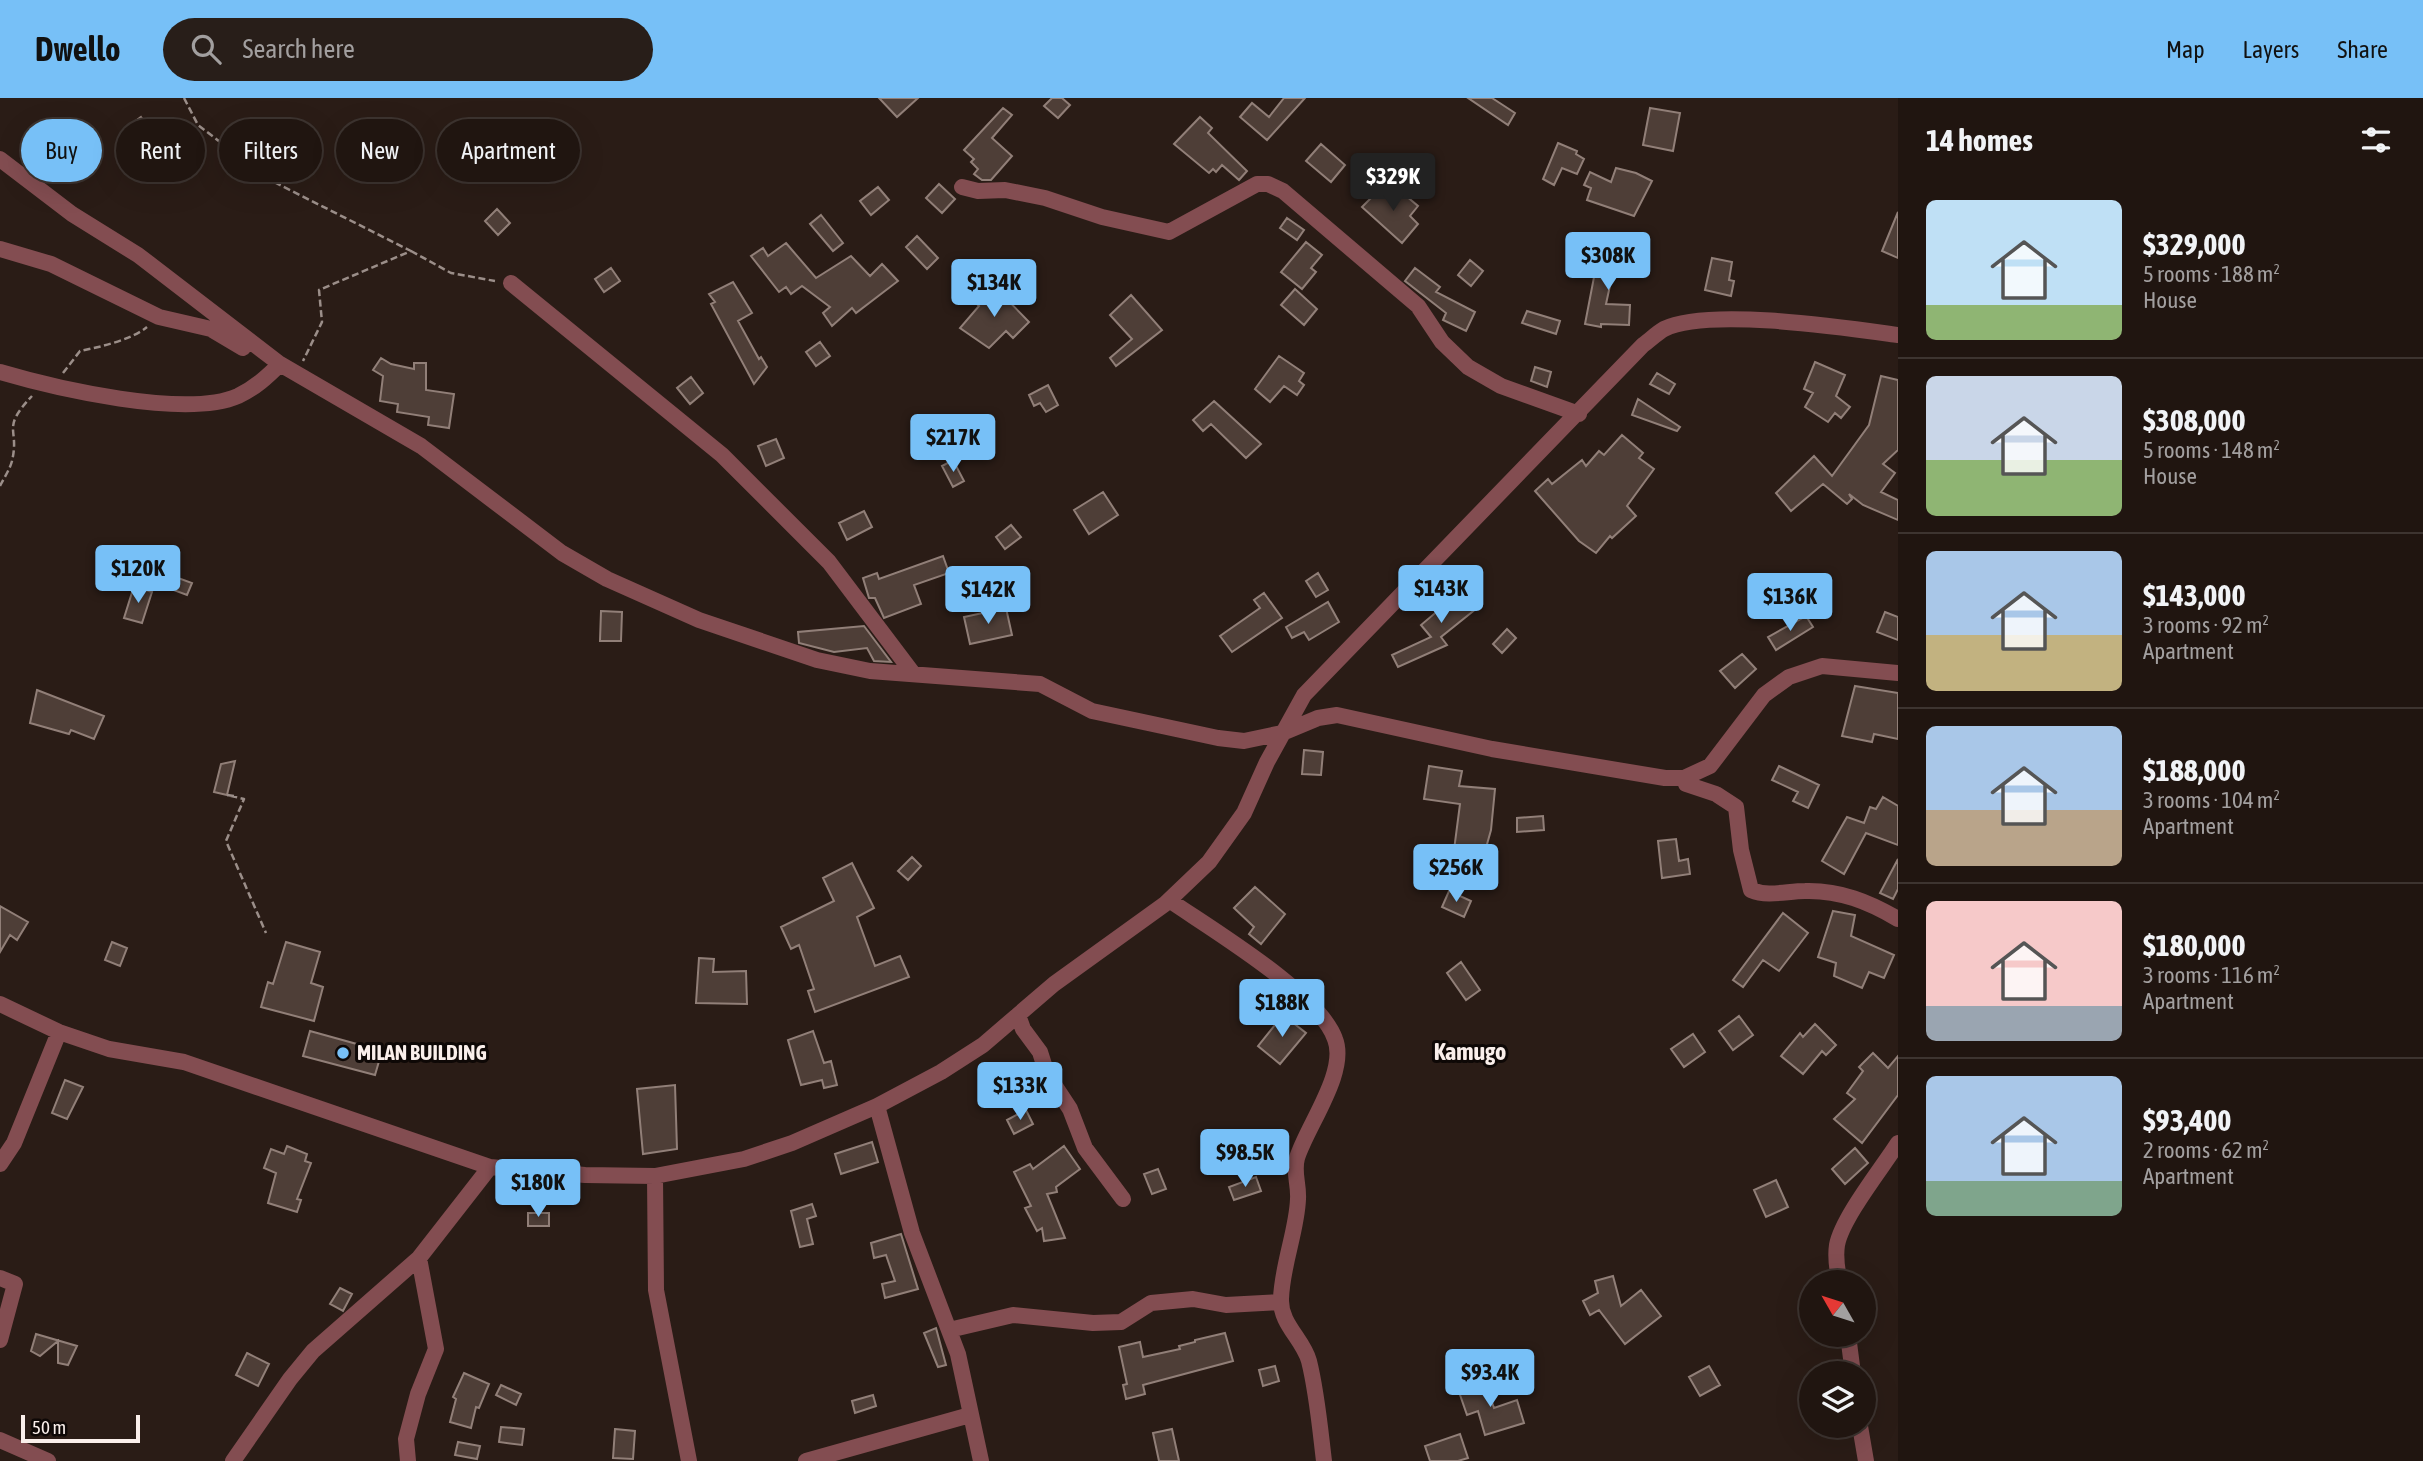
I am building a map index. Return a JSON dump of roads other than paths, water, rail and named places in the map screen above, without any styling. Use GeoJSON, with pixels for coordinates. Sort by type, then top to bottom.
{"type":"FeatureCollection","features":[{"type":"Feature","properties":{"kind":"street"},"geometry":{"type":"LineString","coordinates":[[0,159],[72,214],[138,255],[280,364],[421,446],[562,553],[607,579],[699,620],[817,660],[870,671],[912,672],[1040,684],[1092,711],[1218,738],[1244,741],[1282,733],[1318,718],[1338,715],[1492,748],[1665,778],[1684,778],[1710,765],[1764,695],[1789,677],[1822,666],[1898,673]]}},
{"type":"Feature","properties":{"kind":"street"},"geometry":{"type":"LineString","coordinates":[[962,187],[978,191],[1005,190],[1045,198],[1102,217],[1169,232],[1257,184],[1268,184],[1283,191],[1418,306],[1442,341],[1468,367],[1501,386],[1580,414]]}},
{"type":"Feature","properties":{"kind":"street"},"geometry":{"type":"LineString","coordinates":[[0,249],[51,264],[159,317],[211,328],[262,360],[280,364]]}},
{"type":"Feature","properties":{"kind":"street"},"geometry":{"type":"LineString","coordinates":[[511,283],[722,455],[829,562],[912,672]]}},
{"type":"Feature","properties":{"kind":"street"},"geometry":{"type":"LineString","coordinates":[[0,1004],[59,1032],[109,1049],[184,1062],[490,1167],[585,1175],[655,1177],[744,1159],[792,1143],[877,1106],[984,1045],[1054,984],[1169,900],[1209,862],[1244,813],[1282,733],[1304,695],[1478,514],[1580,414],[1643,345],[1664,329],[1697,320],[1769,321],[1898,335]]}},
{"type":"Feature","properties":{"kind":"street"},"geometry":{"type":"LineString","coordinates":[[0,372],[44,385],[103,396],[206,403],[235,397],[247,391],[259,384],[280,364]]}},
{"type":"Feature","properties":{"kind":"street"},"geometry":{"type":"LineString","coordinates":[[1684,778],[1686,785],[1716,794],[1736,807],[1741,850],[1751,890],[1761,894],[1808,891],[1858,897],[1898,919]]}},
{"type":"Feature","properties":{"kind":"street"},"geometry":{"type":"LineString","coordinates":[[1169,900],[1309,1002],[1336,1039],[1339,1057],[1312,1128],[1298,1155],[1294,1175],[1299,1198],[1286,1253],[1281,1302],[1289,1330],[1308,1359],[1324,1461]]}},
{"type":"Feature","properties":{"kind":"street"},"geometry":{"type":"LineString","coordinates":[[1018,1015],[1023,1029],[1041,1052],[1047,1074],[1070,1109],[1085,1148],[1122,1199]]}},
{"type":"Feature","properties":{"kind":"street"},"geometry":{"type":"LineString","coordinates":[[0,1164],[14,1143],[59,1032]]}},
{"type":"Feature","properties":{"kind":"street"},"geometry":{"type":"LineString","coordinates":[[877,1106],[912,1233],[958,1354],[981,1461]]}},
{"type":"Feature","properties":{"kind":"street"},"geometry":{"type":"LineString","coordinates":[[1837,1270],[1843,1228],[1898,1143]]}},
{"type":"Feature","properties":{"kind":"street"},"geometry":{"type":"LineString","coordinates":[[233,1461],[290,1379],[313,1351],[419,1258],[490,1167]]}},
{"type":"Feature","properties":{"kind":"street"},"geometry":{"type":"LineString","coordinates":[[655,1177],[656,1290],[689,1461]]}},
{"type":"Feature","properties":{"kind":"street"},"geometry":{"type":"LineString","coordinates":[[408,1461],[406,1439],[418,1394],[436,1349],[419,1258]]}},
{"type":"Feature","properties":{"kind":"street"},"geometry":{"type":"LineString","coordinates":[[0,1278],[15,1284],[0,1340]]}},
{"type":"Feature","properties":{"kind":"street"},"geometry":{"type":"LineString","coordinates":[[949,1331],[1013,1315],[1093,1323],[1121,1322],[1151,1303],[1194,1299],[1226,1305],[1281,1302]]}},
{"type":"Feature","properties":{"kind":"street"},"geometry":{"type":"LineString","coordinates":[[806,1461],[970,1415]]}},
{"type":"Feature","properties":{"kind":"street"},"geometry":{"type":"LineString","coordinates":[[1862,1438],[1867,1461]]}},
{"type":"Feature","properties":{"kind":"street"},"geometry":{"type":"LineString","coordinates":[[0,1440],[48,1461]]}},
{"type":"Feature","properties":{"kind":"place","name":"MILAN BUILDING"},"geometry":{"type":"Point","coordinates":[343,1053]}},
{"type":"Feature","properties":{"kind":"district","name":"Kamugo"},"geometry":{"type":"Point","coordinates":[1470,1052]}}]}
